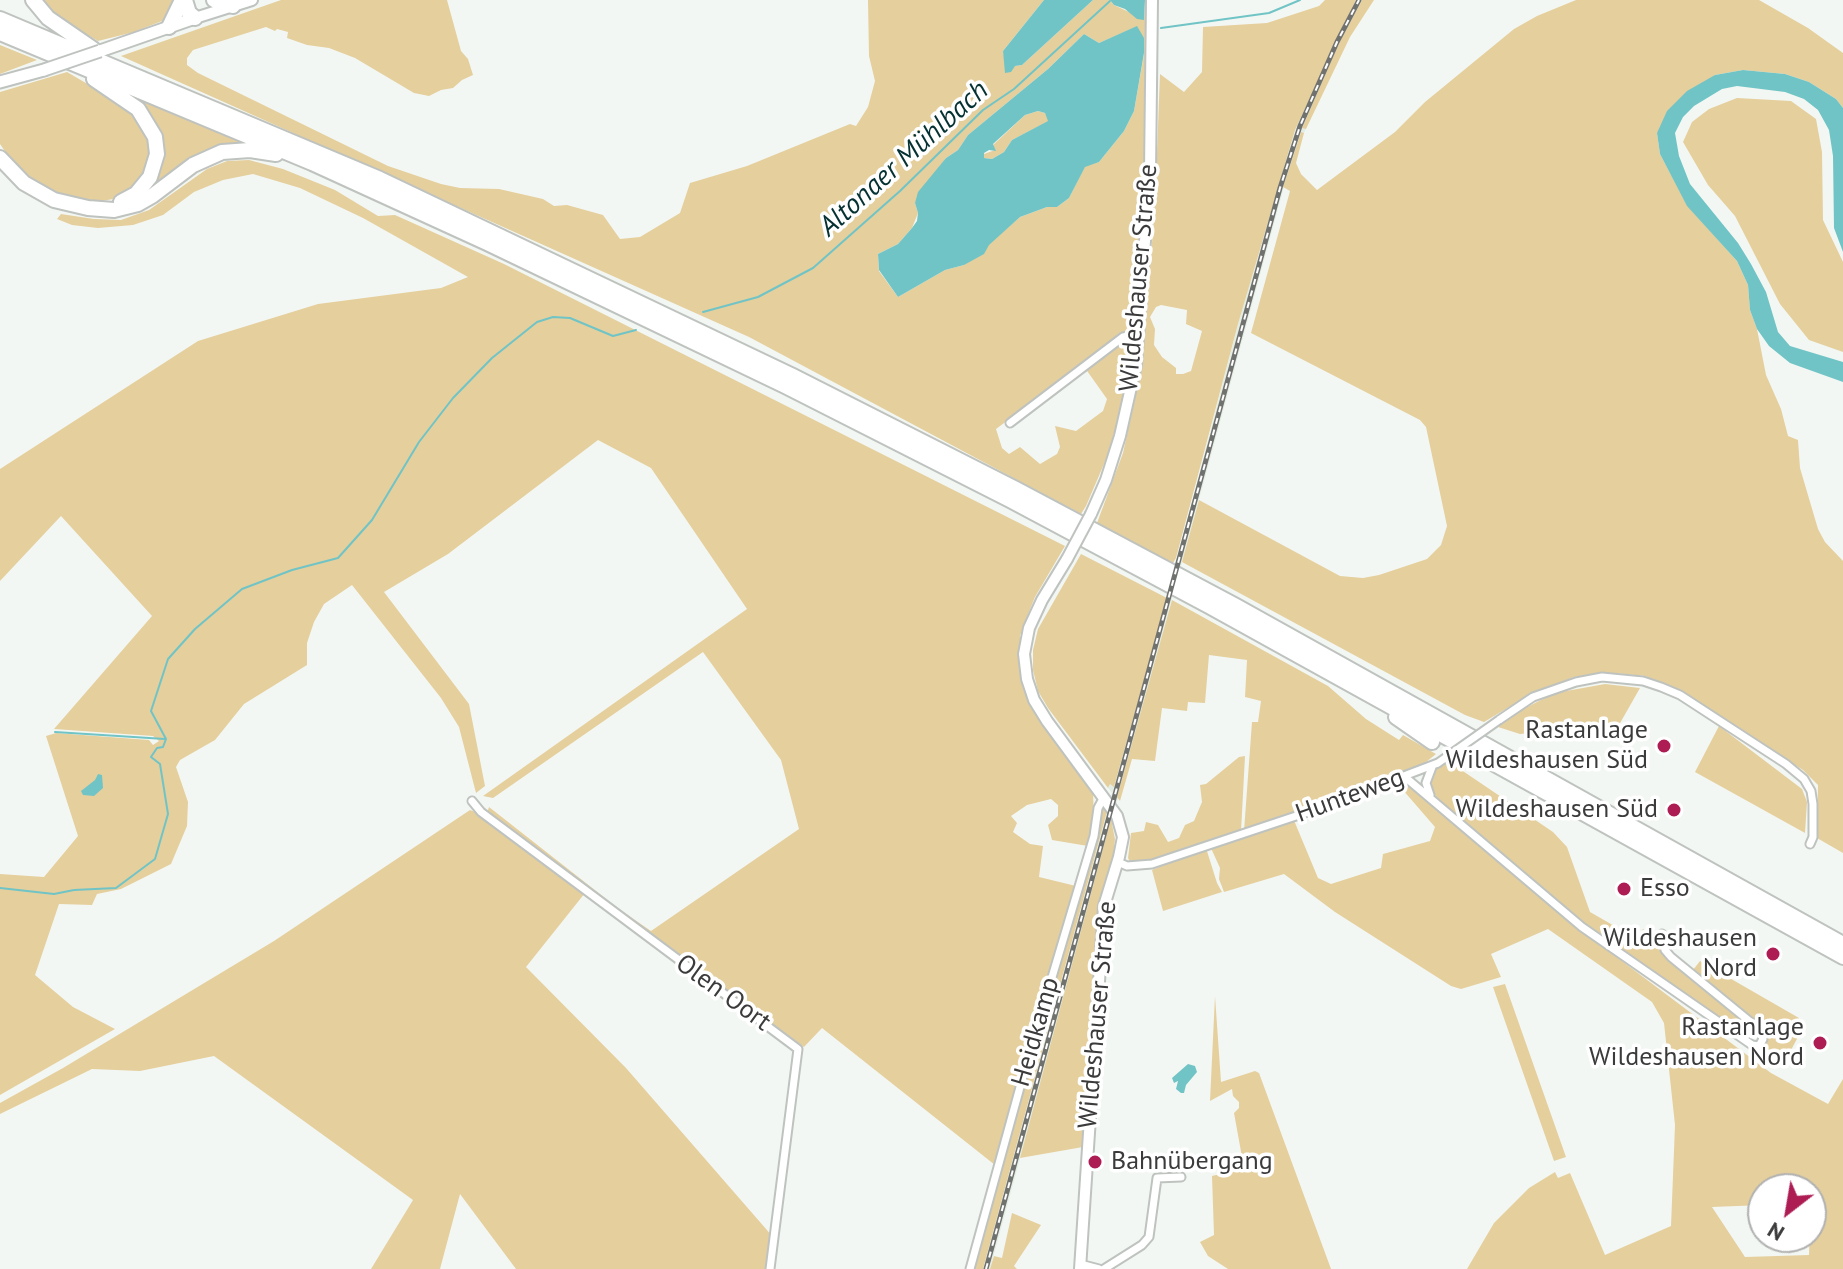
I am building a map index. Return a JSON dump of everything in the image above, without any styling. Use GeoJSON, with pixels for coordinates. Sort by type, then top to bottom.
{"type":"FeatureCollection","features":[{"type":"Feature","properties":{"kind":"highway"},"geometry":{"type":"LineString","coordinates":[[33,0],[48,18],[116,66]]}},
{"type":"Feature","properties":{"kind":"highway"},"geometry":{"type":"LineString","coordinates":[[183,0],[195,18],[199,10],[195,0]]}},
{"type":"Feature","properties":{"kind":"highway"},"geometry":{"type":"LineString","coordinates":[[169,27],[183,0]]}},
{"type":"Feature","properties":{"kind":"highway"},"geometry":{"type":"LineString","coordinates":[[214,0],[233,6]]}},
{"type":"Feature","properties":{"kind":"highway"},"geometry":{"type":"LineString","coordinates":[[0,19],[394,185],[833,396],[1236,606],[1843,944]]}},
{"type":"Feature","properties":{"kind":"highway"},"geometry":{"type":"LineString","coordinates":[[0,33],[312,163],[799,393],[1024,507],[1359,687],[1843,957]]}},
{"type":"Feature","properties":{"kind":"highway"},"geometry":{"type":"LineString","coordinates":[[37,48],[130,102],[146,119],[155,137],[156,164],[145,186],[127,200],[102,209]]}},
{"type":"Feature","properties":{"kind":"highway"},"geometry":{"type":"LineString","coordinates":[[0,158],[24,183],[43,195],[71,205],[114,210],[138,204],[193,165],[222,152],[262,152],[312,163]]}},
{"type":"Feature","properties":{"kind":"highway"},"geometry":{"type":"LineString","coordinates":[[1359,687],[1370,701],[1432,742]]}},
{"type":"Feature","properties":{"kind":"main road"},"geometry":{"type":"LineString","coordinates":[[0,82],[252,0]]}},
{"type":"Feature","properties":{"kind":"main road","name":"Wildeshauser Straße"},"geometry":{"type":"LineString","coordinates":[[1080,1267],[1104,906],[1122,848],[1122,826],[1040,711],[1026,672],[1025,646],[1029,628],[1091,514],[1106,480],[1125,421],[1139,334],[1150,172],[1152,0]]}},
{"type":"Feature","properties":{"kind":"street"},"geometry":{"type":"LineString","coordinates":[[1010,423],[1123,337],[1139,334]]}},
{"type":"Feature","properties":{"kind":"street","name":"Hunteweg"},"geometry":{"type":"LineString","coordinates":[[1118,862],[1127,866],[1152,864],[1405,777],[1435,765],[1533,697],[1576,682],[1602,677],[1643,681],[1680,695],[1786,764],[1804,779],[1811,791],[1813,837],[1810,844]]}},
{"type":"Feature","properties":{"kind":"street"},"geometry":{"type":"LineString","coordinates":[[1431,796],[1426,783],[1435,765]]}},
{"type":"Feature","properties":{"kind":"street"},"geometry":{"type":"LineString","coordinates":[[1405,777],[1582,927],[1752,1045],[1759,1046],[1763,1039],[1759,1029],[1671,957],[1665,950],[1662,934]]}},
{"type":"Feature","properties":{"kind":"street","name":"Heidkamp"},"geometry":{"type":"LineString","coordinates":[[970,1269],[1094,836],[1100,801],[1104,797]]}},
{"type":"Feature","properties":{"kind":"street","name":"Olen Oort"},"geometry":{"type":"LineString","coordinates":[[472,801],[481,812],[798,1049],[770,1269]]}},
{"type":"Feature","properties":{"kind":"street"},"geometry":{"type":"LineString","coordinates":[[1080,1267],[1102,1269],[1142,1245],[1149,1237],[1157,1178],[1181,1177]]}},
{"type":"Feature","properties":{"kind":"shaded area"},"geometry":{"type":"Polygon","coordinates":[[[39,0],[176,0],[162,21],[98,41],[50,13],[39,0]]]}},
{"type":"Feature","properties":{"kind":"shaded area"},"geometry":{"type":"Polygon","coordinates":[[[281,0],[447,0],[461,51],[468,59],[473,75],[453,88],[429,96],[414,93],[355,58],[329,48],[307,45],[287,38],[288,32],[266,27],[193,50],[187,58],[187,65],[388,166],[441,184],[499,189],[543,199],[554,206],[567,205],[603,215],[620,239],[640,237],[680,213],[690,183],[747,166],[850,124],[856,126],[868,107],[875,81],[869,56],[868,0],[1044,0],[1003,51],[1005,60],[1015,66],[1022,65],[1093,0],[1110,0],[1114,5],[1144,19],[1145,0],[1148,0],[1146,124],[1136,324],[996,429],[1002,448],[1009,454],[1020,447],[1040,464],[1057,454],[1060,447],[1055,426],[1076,431],[1103,411],[1107,399],[1085,368],[1122,341],[1128,341],[1124,393],[1110,450],[1086,506],[1081,514],[749,337],[121,56],[281,0]],[[1136,27],[1099,43],[1084,34],[1048,69],[968,135],[958,150],[946,158],[915,203],[918,213],[912,228],[898,244],[878,254],[879,271],[898,297],[945,270],[964,265],[1020,217],[1047,207],[1057,207],[1069,198],[1085,166],[1099,162],[1124,131],[1134,111],[1144,54],[1136,27]]]}},
{"type":"Feature","properties":{"kind":"shaded area"},"geometry":{"type":"Polygon","coordinates":[[[1325,0],[1356,0],[1295,130],[1173,563],[1097,523],[1123,453],[1142,366],[1155,206],[1160,74],[1184,92],[1202,72],[1203,27],[1267,23],[1319,6],[1325,0]],[[1161,305],[1150,317],[1155,329],[1154,345],[1162,357],[1176,368],[1176,374],[1191,371],[1202,331],[1186,324],[1187,310],[1161,305]]]}},
{"type":"Feature","properties":{"kind":"shaded area"},"geometry":{"type":"Polygon","coordinates":[[[1356,0],[1362,0],[1302,127],[1306,129],[1300,133],[1288,172],[990,1269],[983,1269],[1112,793],[1108,788],[1110,784],[1114,786],[1164,610],[1272,204],[1295,130],[1356,0]]]}},
{"type":"Feature","properties":{"kind":"shaded area"},"geometry":{"type":"Polygon","coordinates":[[[1362,0],[1374,0],[1350,37],[1306,129],[1302,128],[1339,43],[1362,0]]]}},
{"type":"Feature","properties":{"kind":"shaded area"},"geometry":{"type":"Polygon","coordinates":[[[1576,0],[1759,0],[1808,28],[1843,53],[1843,108],[1836,99],[1809,82],[1785,74],[1743,70],[1715,75],[1657,133],[1660,154],[1687,205],[1737,261],[1748,285],[1750,310],[1766,375],[1781,409],[1788,436],[1798,440],[1800,468],[1818,529],[1825,542],[1843,561],[1843,853],[1817,838],[1818,785],[1803,770],[1673,688],[1645,676],[1613,673],[1574,677],[1531,694],[1484,722],[1465,715],[1182,562],[1199,500],[1340,576],[1363,578],[1379,575],[1427,559],[1441,545],[1447,526],[1426,427],[1420,420],[1251,333],[1290,191],[1283,187],[1301,132],[1304,133],[1296,163],[1301,174],[1317,190],[1395,132],[1425,102],[1514,29],[1576,0]]]}},
{"type":"Feature","properties":{"kind":"shaded area"},"geometry":{"type":"Polygon","coordinates":[[[0,45],[37,60],[0,74],[0,45]]]}},
{"type":"Feature","properties":{"kind":"shaded area"},"geometry":{"type":"Polygon","coordinates":[[[67,72],[127,107],[148,132],[151,149],[148,170],[137,187],[119,198],[80,201],[49,191],[13,163],[0,144],[0,92],[67,72]]]}},
{"type":"Feature","properties":{"kind":"shaded area"},"geometry":{"type":"Polygon","coordinates":[[[121,91],[255,147],[228,148],[145,198],[160,152],[121,91]]]}},
{"type":"Feature","properties":{"kind":"shaded area"},"geometry":{"type":"Polygon","coordinates":[[[1737,98],[1791,101],[1816,119],[1822,152],[1823,220],[1843,262],[1843,352],[1809,340],[1780,304],[1735,216],[1708,185],[1683,142],[1692,122],[1709,109],[1737,98]]]}},
{"type":"Feature","properties":{"kind":"shaded area"},"geometry":{"type":"Polygon","coordinates":[[[1038,111],[1045,113],[1049,121],[1012,140],[1004,152],[992,159],[984,158],[984,154],[995,150],[993,145],[1025,115],[1038,111]]]}},
{"type":"Feature","properties":{"kind":"shaded area"},"geometry":{"type":"Polygon","coordinates":[[[249,160],[283,169],[335,190],[378,216],[395,215],[504,264],[1065,546],[1035,597],[1026,619],[1020,636],[1020,673],[1035,714],[1093,789],[1094,825],[1088,846],[1052,840],[1048,825],[1058,816],[1058,805],[1051,799],[1027,805],[1011,816],[1017,823],[1013,832],[1030,844],[1043,846],[1039,877],[1076,886],[995,1165],[822,1028],[804,1047],[655,940],[487,813],[489,807],[651,931],[799,829],[781,760],[703,652],[493,798],[483,796],[747,609],[651,468],[598,440],[448,554],[384,592],[469,704],[485,786],[476,793],[459,727],[441,698],[352,585],[324,604],[307,643],[307,665],[244,704],[215,740],[180,760],[176,767],[188,802],[187,826],[171,864],[121,889],[97,894],[92,905],[59,904],[35,975],[73,1007],[115,1029],[0,1095],[0,874],[44,877],[78,836],[46,736],[56,733],[149,740],[153,745],[159,741],[153,736],[54,729],[152,616],[61,516],[0,581],[0,469],[198,341],[318,304],[441,288],[468,277],[363,218],[300,188],[253,174],[223,180],[194,192],[163,215],[133,225],[98,228],[72,225],[57,219],[61,214],[121,220],[149,210],[207,169],[227,161],[249,160]]]}},
{"type":"Feature","properties":{"kind":"shaded area"},"geometry":{"type":"Polygon","coordinates":[[[1081,554],[1167,598],[1114,787],[1110,784],[1108,788],[1048,708],[1038,691],[1033,670],[1033,650],[1038,629],[1081,554]]]}},
{"type":"Feature","properties":{"kind":"shaded area"},"geometry":{"type":"Polygon","coordinates":[[[1172,600],[1328,686],[1366,719],[1399,740],[1403,735],[1436,754],[1415,771],[1244,831],[1252,722],[1258,722],[1261,701],[1245,697],[1247,660],[1209,655],[1205,703],[1188,702],[1187,711],[1162,708],[1155,761],[1132,759],[1120,801],[1117,797],[1172,600]]]}},
{"type":"Feature","properties":{"kind":"shaded area"},"geometry":{"type":"Polygon","coordinates":[[[1605,684],[1640,688],[1615,732],[1602,727],[1520,734],[1498,727],[1517,712],[1555,693],[1605,684]]]}},
{"type":"Feature","properties":{"kind":"shaded area"},"geometry":{"type":"Polygon","coordinates":[[[1719,726],[1802,789],[1807,802],[1805,833],[1695,772],[1719,726]]]}},
{"type":"Feature","properties":{"kind":"shaded area"},"geometry":{"type":"Polygon","coordinates":[[[1245,756],[1241,832],[1151,861],[1130,862],[1131,833],[1144,831],[1146,822],[1158,825],[1168,842],[1179,838],[1185,825],[1194,821],[1202,802],[1200,785],[1206,784],[1239,757],[1245,756]]]}},
{"type":"Feature","properties":{"kind":"shaded area"},"geometry":{"type":"Polygon","coordinates":[[[1448,761],[1553,832],[1567,847],[1590,912],[1637,939],[1643,929],[1652,936],[1663,955],[1742,1020],[1731,1027],[1586,925],[1436,797],[1430,786],[1430,778],[1436,768],[1448,761]]]}},
{"type":"Feature","properties":{"kind":"shaded area"},"geometry":{"type":"Polygon","coordinates":[[[1400,780],[1419,791],[1562,916],[1771,1073],[1828,1104],[1843,1079],[1843,1269],[1467,1269],[1494,1223],[1529,1188],[1555,1172],[1558,1178],[1570,1173],[1605,1255],[1671,1226],[1675,1125],[1664,1023],[1652,1002],[1548,929],[1491,954],[1501,977],[1461,989],[1451,986],[1335,912],[1284,874],[1224,892],[1219,879],[1220,868],[1210,846],[1293,818],[1318,878],[1331,884],[1381,868],[1383,854],[1430,841],[1435,827],[1396,782],[1400,780]]]}},
{"type":"Feature","properties":{"kind":"shaded area"},"geometry":{"type":"Polygon","coordinates":[[[1104,805],[1108,808],[983,1269],[972,1269],[1099,810],[1104,805]]]}},
{"type":"Feature","properties":{"kind":"shaded area"},"geometry":{"type":"Polygon","coordinates":[[[470,810],[585,893],[526,967],[626,1068],[773,1237],[767,1269],[516,1269],[460,1194],[440,1269],[371,1269],[413,1200],[214,1056],[140,1071],[92,1069],[0,1114],[0,1103],[274,941],[470,810]]]}},
{"type":"Feature","properties":{"kind":"shaded area"},"geometry":{"type":"Polygon","coordinates":[[[1111,819],[1115,839],[1113,861],[1101,897],[1083,1147],[1020,1158],[1111,819]]]}},
{"type":"Feature","properties":{"kind":"shaded area"},"geometry":{"type":"Polygon","coordinates":[[[1206,848],[1222,892],[1163,911],[1152,870],[1206,848]]]}},
{"type":"Feature","properties":{"kind":"shaded area"},"geometry":{"type":"Polygon","coordinates":[[[1700,961],[1799,1018],[1794,1030],[1798,1037],[1783,1065],[1768,1050],[1764,1034],[1756,1022],[1693,970],[1700,961]]]}},
{"type":"Feature","properties":{"kind":"shaded area"},"geometry":{"type":"Polygon","coordinates":[[[1505,984],[1566,1157],[1554,1161],[1493,987],[1505,984]]]}},
{"type":"Feature","properties":{"kind":"shaded area"},"geometry":{"type":"Polygon","coordinates":[[[1215,996],[1221,1082],[1255,1071],[1259,1073],[1331,1269],[1228,1269],[1208,1256],[1200,1242],[1214,1235],[1212,1176],[1244,1168],[1234,1113],[1239,1108],[1239,1102],[1233,1096],[1232,1089],[1210,1101],[1215,996]]]}},
{"type":"Feature","properties":{"kind":"shaded area"},"geometry":{"type":"Polygon","coordinates":[[[1012,1213],[1041,1225],[1014,1266],[1017,1269],[990,1269],[994,1256],[1002,1258],[1012,1213]]]}},
{"type":"Feature","properties":{"kind":"water"},"geometry":{"type":"Polygon","coordinates":[[[1044,0],[1093,0],[1022,65],[1005,73],[1003,51],[1044,0]]]}},
{"type":"Feature","properties":{"kind":"water"},"geometry":{"type":"Polygon","coordinates":[[[1110,0],[1145,0],[1144,20],[1137,19],[1110,0]]]}},
{"type":"Feature","properties":{"kind":"water"},"geometry":{"type":"Polygon","coordinates":[[[1137,26],[1144,38],[1134,111],[1124,131],[1099,162],[1085,167],[1069,198],[1057,207],[1047,207],[1020,217],[989,245],[984,254],[964,265],[945,270],[898,297],[879,270],[878,254],[898,244],[917,221],[915,203],[918,192],[968,135],[1048,69],[1084,34],[1099,43],[1137,26]],[[1038,111],[1025,115],[993,144],[996,151],[989,150],[984,153],[984,158],[992,159],[1004,152],[1012,140],[1048,121],[1045,113],[1038,111]]]}},
{"type":"Feature","properties":{"kind":"water"},"geometry":{"type":"Polygon","coordinates":[[[1743,70],[1785,74],[1809,82],[1836,99],[1843,108],[1843,252],[1834,228],[1833,156],[1829,130],[1818,110],[1804,99],[1785,92],[1737,86],[1722,89],[1694,106],[1683,117],[1675,133],[1679,156],[1690,184],[1751,264],[1766,292],[1778,332],[1790,346],[1843,362],[1843,382],[1790,363],[1769,346],[1757,329],[1750,310],[1748,285],[1737,261],[1687,206],[1660,154],[1657,133],[1667,111],[1687,91],[1715,75],[1743,70]]]}},
{"type":"Feature","properties":{"kind":"water"},"geometry":{"type":"Polygon","coordinates":[[[98,774],[102,775],[103,788],[94,796],[83,795],[81,791],[98,774]]]}},
{"type":"Feature","properties":{"kind":"water"},"geometry":{"type":"Polygon","coordinates":[[[1188,1064],[1195,1066],[1197,1072],[1181,1093],[1176,1089],[1178,1081],[1174,1083],[1172,1078],[1188,1064]]]}},
{"type":"Feature","properties":{"kind":"waterway","name":"Altonaer Mühlbach"},"geometry":{"type":"LineString","coordinates":[[1161,28],[1269,13],[1300,0]]}},
{"type":"Feature","properties":{"kind":"waterway","name":"Altonaer Mühlbach"},"geometry":{"type":"LineString","coordinates":[[703,312],[758,297],[813,268],[900,191],[983,110],[1014,89],[1110,1]]}},
{"type":"Feature","properties":{"kind":"waterway","name":"Altonaer Mühlbach"},"geometry":{"type":"LineString","coordinates":[[0,888],[54,894],[116,888],[155,859],[168,814],[160,764],[151,757],[157,748],[163,747],[166,739],[151,711],[168,659],[195,629],[242,589],[292,570],[338,558],[372,520],[419,442],[453,398],[492,358],[537,322],[553,317],[570,318],[613,336],[636,330]]}},
{"type":"Feature","properties":{"kind":"waterway"},"geometry":{"type":"LineString","coordinates":[[55,732],[165,739]]}},
{"type":"Feature","properties":{"kind":"railway"},"geometry":{"type":"LineString","coordinates":[[986,1269],[1280,188],[1300,126],[1359,0]]}},
{"type":"Feature","properties":{"kind":"place","name":"Rastanlage Wildeshausen Süd"},"geometry":{"type":"Point","coordinates":[1664,746]}},
{"type":"Feature","properties":{"kind":"place","name":"Wildeshausen Süd"},"geometry":{"type":"Point","coordinates":[1674,810]}},
{"type":"Feature","properties":{"kind":"place","name":"Esso"},"geometry":{"type":"Point","coordinates":[1624,889]}},
{"type":"Feature","properties":{"kind":"place","name":"Wildeshausen Nord"},"geometry":{"type":"Point","coordinates":[1773,954]}},
{"type":"Feature","properties":{"kind":"place","name":"Rastanlage Wildeshausen Nord"},"geometry":{"type":"Point","coordinates":[1820,1043]}},
{"type":"Feature","properties":{"kind":"place","name":"Bahnübergang"},"geometry":{"type":"Point","coordinates":[1095,1162]}}]}
